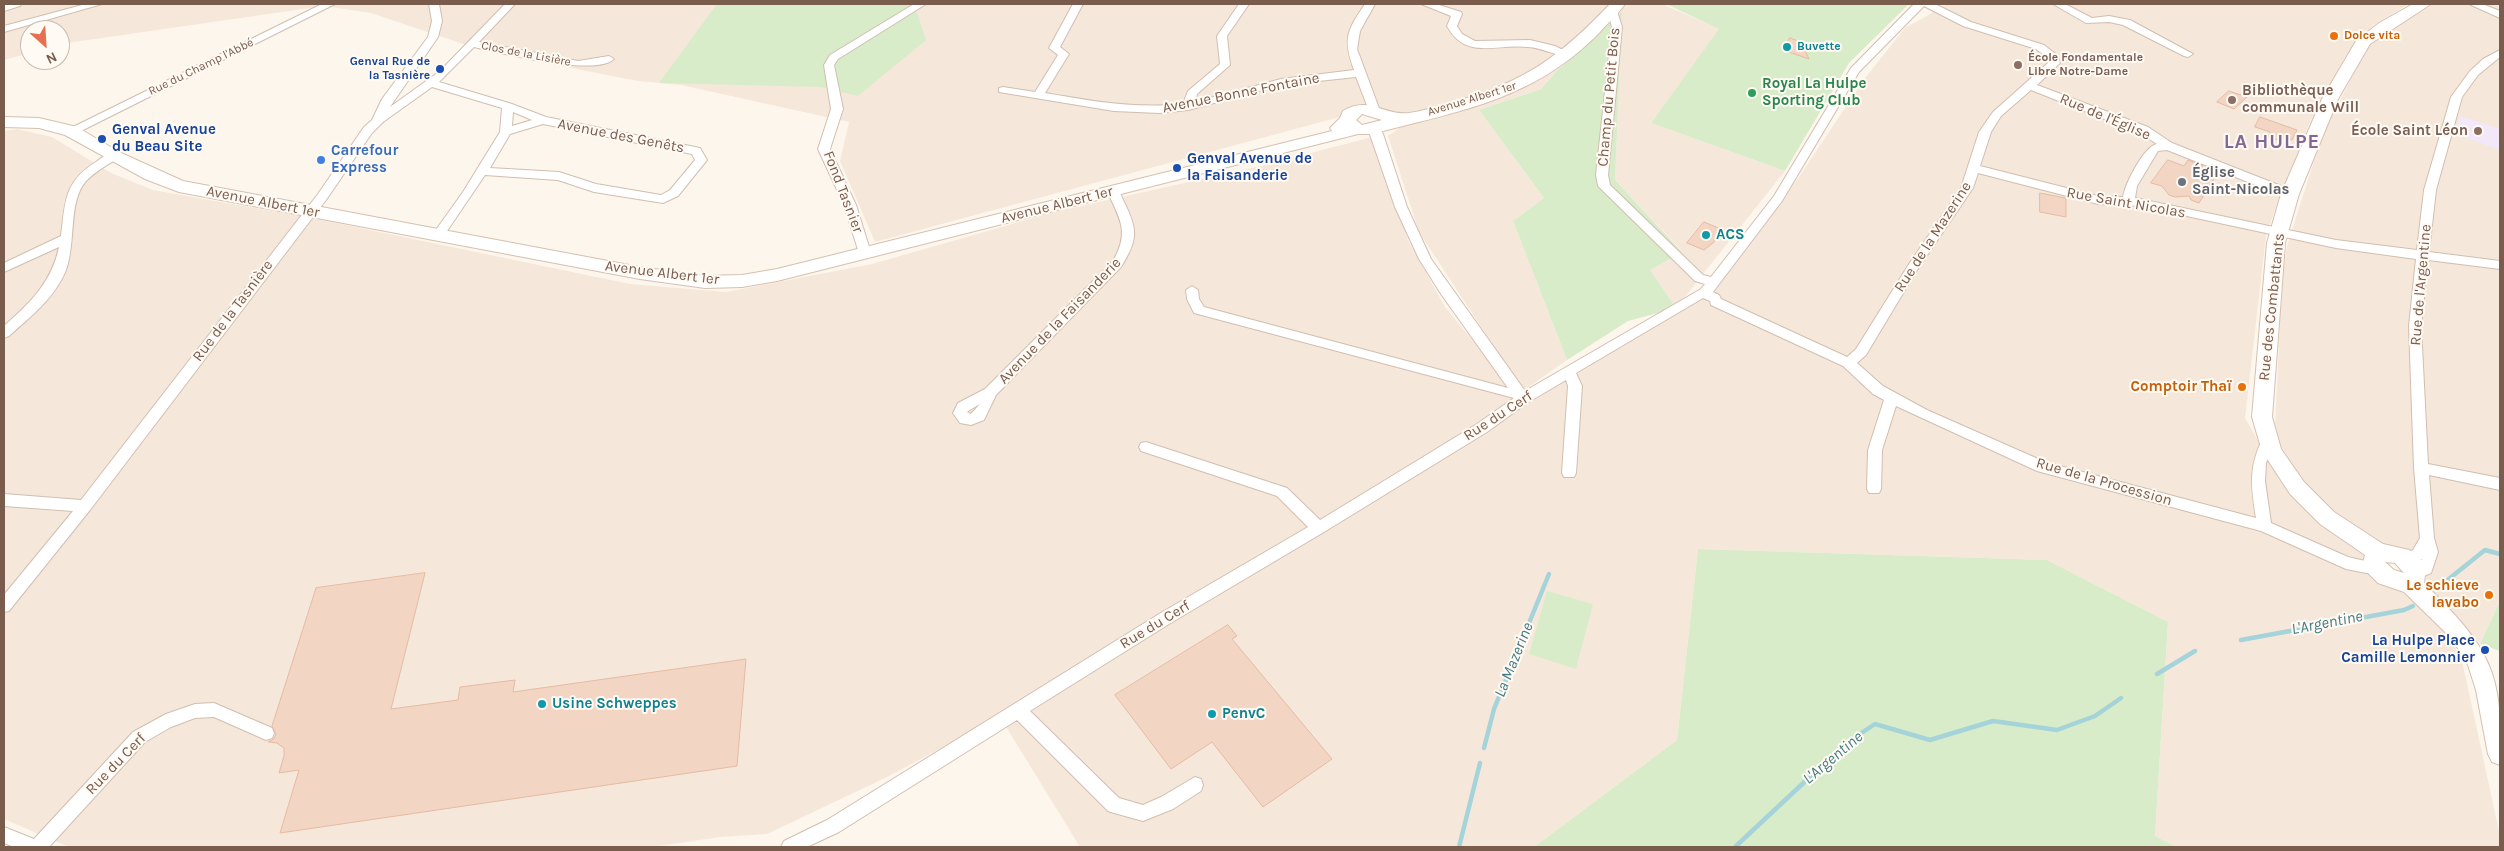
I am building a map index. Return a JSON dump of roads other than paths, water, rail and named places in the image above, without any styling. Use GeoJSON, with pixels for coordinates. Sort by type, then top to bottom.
{"type":"FeatureCollection","features":[{"type":"Feature","properties":{"kind":"main road","name":"Rue des Combattants"},"geometry":{"type":"LineString","coordinates":[[2411,572],[2392,580],[2378,561],[2327,518],[2296,488],[2272,451],[2262,417],[2279,232],[2290,194],[2330,99],[2364,41],[2384,26],[2424,4]]}},
{"type":"Feature","properties":{"kind":"main road","name":"Avenue Albert 1er"},"geometry":{"type":"LineString","coordinates":[[4,122],[38,123],[71,131],[113,156],[151,175],[179,186],[640,273],[705,282],[742,281],[865,253],[1324,138],[1368,117],[1416,115],[1497,94],[1539,75],[1566,54],[1615,7]]}},
{"type":"Feature","properties":{"kind":"main road"},"geometry":{"type":"LineString","coordinates":[[2411,572],[2474,654],[2482,673],[2500,754]]}},
{"type":"Feature","properties":{"kind":"street"},"geometry":{"type":"LineString","coordinates":[[4,8],[16,4]]}},
{"type":"Feature","properties":{"kind":"street"},"geometry":{"type":"LineString","coordinates":[[4,29],[98,4]]}},
{"type":"Feature","properties":{"kind":"street","name":"Rue du Champ l'Abbé"},"geometry":{"type":"LineString","coordinates":[[71,131],[330,4]]}},
{"type":"Feature","properties":{"kind":"street","name":"Rue de la Tasnière"},"geometry":{"type":"LineString","coordinates":[[4,606],[84,506],[309,211],[322,197],[368,130],[377,122],[388,99],[432,37],[437,21],[434,4]]}},
{"type":"Feature","properties":{"kind":"street"},"geometry":{"type":"LineString","coordinates":[[377,122],[432,83],[473,44],[510,4]]}},
{"type":"Feature","properties":{"kind":"street","name":"Fond Tasnier"},"geometry":{"type":"LineString","coordinates":[[865,253],[850,205],[824,148],[837,109],[829,65],[834,57],[921,4]]}},
{"type":"Feature","properties":{"kind":"street"},"geometry":{"type":"LineString","coordinates":[[1038,96],[1064,54],[1054,48],[1078,4]]}},
{"type":"Feature","properties":{"kind":"street"},"geometry":{"type":"LineString","coordinates":[[1188,106],[1192,93],[1225,64],[1222,36],[1244,4]]}},
{"type":"Feature","properties":{"kind":"street"},"geometry":{"type":"LineString","coordinates":[[1370,4],[1354,30],[1351,39],[1352,49],[1361,73],[1368,117],[1377,134],[1407,222],[1417,244],[1435,274],[1520,396]]}},
{"type":"Feature","properties":{"kind":"street"},"geometry":{"type":"LineString","coordinates":[[1426,4],[1457,14]]}},
{"type":"Feature","properties":{"kind":"street"},"geometry":{"type":"LineString","coordinates":[[1464,4],[1452,26],[1454,33],[1469,44],[1483,46],[1534,44],[1566,54]]}},
{"type":"Feature","properties":{"kind":"street"},"geometry":{"type":"LineString","coordinates":[[2058,4],[2090,21],[2109,19],[2126,22],[2188,54]]}},
{"type":"Feature","properties":{"kind":"street"},"geometry":{"type":"LineString","coordinates":[[2474,4],[2500,15]]}},
{"type":"Feature","properties":{"kind":"street"},"geometry":{"type":"LineString","coordinates":[[1707,299],[1717,294],[1714,282],[1778,198],[1855,70],[1926,5]]}},
{"type":"Feature","properties":{"kind":"street","name":"Rue de la Mazerine"},"geometry":{"type":"LineString","coordinates":[[1848,363],[1861,352],[1912,267],[1967,188],[1985,132],[1997,114],[2055,63],[2054,58],[2040,47],[1967,24],[1926,5]]}},
{"type":"Feature","properties":{"kind":"street","name":"Champ du Petit Bois"},"geometry":{"type":"LineString","coordinates":[[1615,7],[1617,27],[1602,175],[1604,186],[1698,278],[1714,282]]}},
{"type":"Feature","properties":{"kind":"street","name":"Clos de la Lisière"},"geometry":{"type":"LineString","coordinates":[[473,44],[578,64],[609,59]]}},
{"type":"Feature","properties":{"kind":"street","name":"Rue de l'Argentine"},"geometry":{"type":"LineString","coordinates":[[2411,572],[2426,569],[2431,558],[2427,538],[2421,468],[2414,326],[2424,256],[2430,190],[2457,97],[2474,73],[2487,61],[2500,54]]}},
{"type":"Feature","properties":{"kind":"street","name":"Avenue Bonne Fontaine"},"geometry":{"type":"LineString","coordinates":[[1003,90],[1144,110],[1188,106],[1281,82],[1361,73]]}},
{"type":"Feature","properties":{"kind":"street","name":"Avenue des Genêts"},"geometry":{"type":"LineString","coordinates":[[432,83],[508,106],[543,120],[696,151],[701,160],[674,193],[663,199],[594,188],[559,176],[482,171]]}},
{"type":"Feature","properties":{"kind":"street","name":"Rue de l'Église"},"geometry":{"type":"LineString","coordinates":[[2030,86],[2144,130],[2168,146],[2290,194]]}},
{"type":"Feature","properties":{"kind":"street"},"geometry":{"type":"LineString","coordinates":[[439,234],[506,132],[508,106]]}},
{"type":"Feature","properties":{"kind":"street"},"geometry":{"type":"LineString","coordinates":[[506,132],[543,120]]}},
{"type":"Feature","properties":{"kind":"street"},"geometry":{"type":"LineString","coordinates":[[2129,200],[2131,186],[2154,148],[2168,146]]}},
{"type":"Feature","properties":{"kind":"street"},"geometry":{"type":"LineString","coordinates":[[4,333],[46,293],[63,259],[69,203],[76,183],[96,165],[113,156]]}},
{"type":"Feature","properties":{"kind":"street","name":"Rue Saint Nicolas"},"geometry":{"type":"LineString","coordinates":[[1974,168],[2090,198],[2109,201],[2129,200],[2336,244],[2500,265]]}},
{"type":"Feature","properties":{"kind":"street","name":"Avenue de la Faisanderie"},"geometry":{"type":"LineString","coordinates":[[990,393],[1117,264],[1128,247],[1130,237],[1129,226],[1113,191]]}},
{"type":"Feature","properties":{"kind":"street"},"geometry":{"type":"LineString","coordinates":[[4,268],[66,240]]}},
{"type":"Feature","properties":{"kind":"street","name":"Rue du Cerf"},"geometry":{"type":"LineString","coordinates":[[1192,290],[1193,299],[1200,310],[1520,396]]}},
{"type":"Feature","properties":{"kind":"street","name":"Rue du Cerf"},"geometry":{"type":"LineString","coordinates":[[790,847],[833,826],[1164,619],[1319,528],[1482,428],[1520,396],[1569,372],[1679,307],[1707,299],[1848,363]]}},
{"type":"Feature","properties":{"kind":"street","name":"Rue de la Procession"},"geometry":{"type":"LineString","coordinates":[[1848,363],[1878,390],[1892,398],[1922,414],[2042,467],[2264,526],[2346,563],[2378,561]]}},
{"type":"Feature","properties":{"kind":"street"},"geometry":{"type":"LineString","coordinates":[[1568,473],[1575,386],[1569,372]]}},
{"type":"Feature","properties":{"kind":"street"},"geometry":{"type":"LineString","coordinates":[[1874,490],[1876,450],[1892,398]]}},
{"type":"Feature","properties":{"kind":"street"},"geometry":{"type":"LineString","coordinates":[[2264,526],[2259,463],[2269,440]]}},
{"type":"Feature","properties":{"kind":"street"},"geometry":{"type":"LineString","coordinates":[[1146,447],[1282,492],[1319,528]]}},
{"type":"Feature","properties":{"kind":"street"},"geometry":{"type":"LineString","coordinates":[[2421,468],[2500,484]]}},
{"type":"Feature","properties":{"kind":"street"},"geometry":{"type":"LineString","coordinates":[[4,500],[84,506]]}},
{"type":"Feature","properties":{"kind":"street","name":"Rue du Cerf"},"geometry":{"type":"LineString","coordinates":[[38,847],[139,737],[166,720],[195,711],[214,710],[230,715],[266,733]]}},
{"type":"Feature","properties":{"kind":"street"},"geometry":{"type":"LineString","coordinates":[[1018,710],[1114,806],[1143,813],[1167,803],[1195,785]]}},
{"type":"Feature","properties":{"kind":"street"},"geometry":{"type":"LineString","coordinates":[[4,835],[34,847]]}},
{"type":"Feature","properties":{"kind":"waterway","name":"L'Argentine"},"geometry":{"type":"LineString","coordinates":[[2440,586],[2485,550],[2500,554]]}},
{"type":"Feature","properties":{"kind":"waterway","name":"La Mazerine"},"geometry":{"type":"LineString","coordinates":[[1484,748],[1494,709],[1549,574]]}},
{"type":"Feature","properties":{"kind":"waterway","name":"L'Argentine"},"geometry":{"type":"LineString","coordinates":[[2241,640],[2404,610],[2413,606]]}},
{"type":"Feature","properties":{"kind":"waterway","name":"L'Argentine"},"geometry":{"type":"LineString","coordinates":[[2157,674],[2195,651]]}},
{"type":"Feature","properties":{"kind":"waterway","name":"L'Argentine"},"geometry":{"type":"LineString","coordinates":[[1735,847],[1845,744],[1875,724],[1930,740],[1993,721],[2057,730],[2095,716],[2121,698]]}},
{"type":"Feature","properties":{"kind":"waterway","name":"La Mazerine"},"geometry":{"type":"LineString","coordinates":[[1459,847],[1480,763]]}},
{"type":"Feature","properties":{"kind":"place","name":"Dolce vita"},"geometry":{"type":"Point","coordinates":[2334,36]}},
{"type":"Feature","properties":{"kind":"place","name":"Buvette"},"geometry":{"type":"Point","coordinates":[1787,47]}},
{"type":"Feature","properties":{"kind":"place","name":"École Fondamentale Libre Notre-Dame"},"geometry":{"type":"Point","coordinates":[2018,65]}},
{"type":"Feature","properties":{"kind":"place","name":"Genval Rue de la Tasnière"},"geometry":{"type":"Point","coordinates":[440,69]}},
{"type":"Feature","properties":{"kind":"place","name":"Royal La Hulpe Sporting Club"},"geometry":{"type":"Point","coordinates":[1752,93]}},
{"type":"Feature","properties":{"kind":"place","name":"Bibliothèque communale Will"},"geometry":{"type":"Point","coordinates":[2232,100]}},
{"type":"Feature","properties":{"kind":"place","name":"École Saint Léon"},"geometry":{"type":"Point","coordinates":[2478,131]}},
{"type":"Feature","properties":{"kind":"place","name":"Genval Avenue du Beau Site"},"geometry":{"type":"Point","coordinates":[102,139]}},
{"type":"Feature","properties":{"kind":"place","name":"Carrefour Express"},"geometry":{"type":"Point","coordinates":[321,160]}},
{"type":"Feature","properties":{"kind":"place","name":"Genval Avenue de la Faisanderie"},"geometry":{"type":"Point","coordinates":[1177,168]}},
{"type":"Feature","properties":{"kind":"place","name":"Église Saint-Nicolas"},"geometry":{"type":"Point","coordinates":[2182,182]}},
{"type":"Feature","properties":{"kind":"place","name":"ACS"},"geometry":{"type":"Point","coordinates":[1706,235]}},
{"type":"Feature","properties":{"kind":"place","name":"Comptoir Thaï"},"geometry":{"type":"Point","coordinates":[2242,387]}},
{"type":"Feature","properties":{"kind":"place","name":"Le schieve lavabo"},"geometry":{"type":"Point","coordinates":[2489,595]}},
{"type":"Feature","properties":{"kind":"place","name":"La Hulpe Place Camille Lemonnier"},"geometry":{"type":"Point","coordinates":[2485,650]}},
{"type":"Feature","properties":{"kind":"place","name":"Usine Schweppes"},"geometry":{"type":"Point","coordinates":[542,704]}},
{"type":"Feature","properties":{"kind":"place","name":"PenvC"},"geometry":{"type":"Point","coordinates":[1212,714]}},
{"type":"Feature","properties":{"kind":"district","name":"LA HULPE"},"geometry":{"type":"Point","coordinates":[2272,142]}}]}
